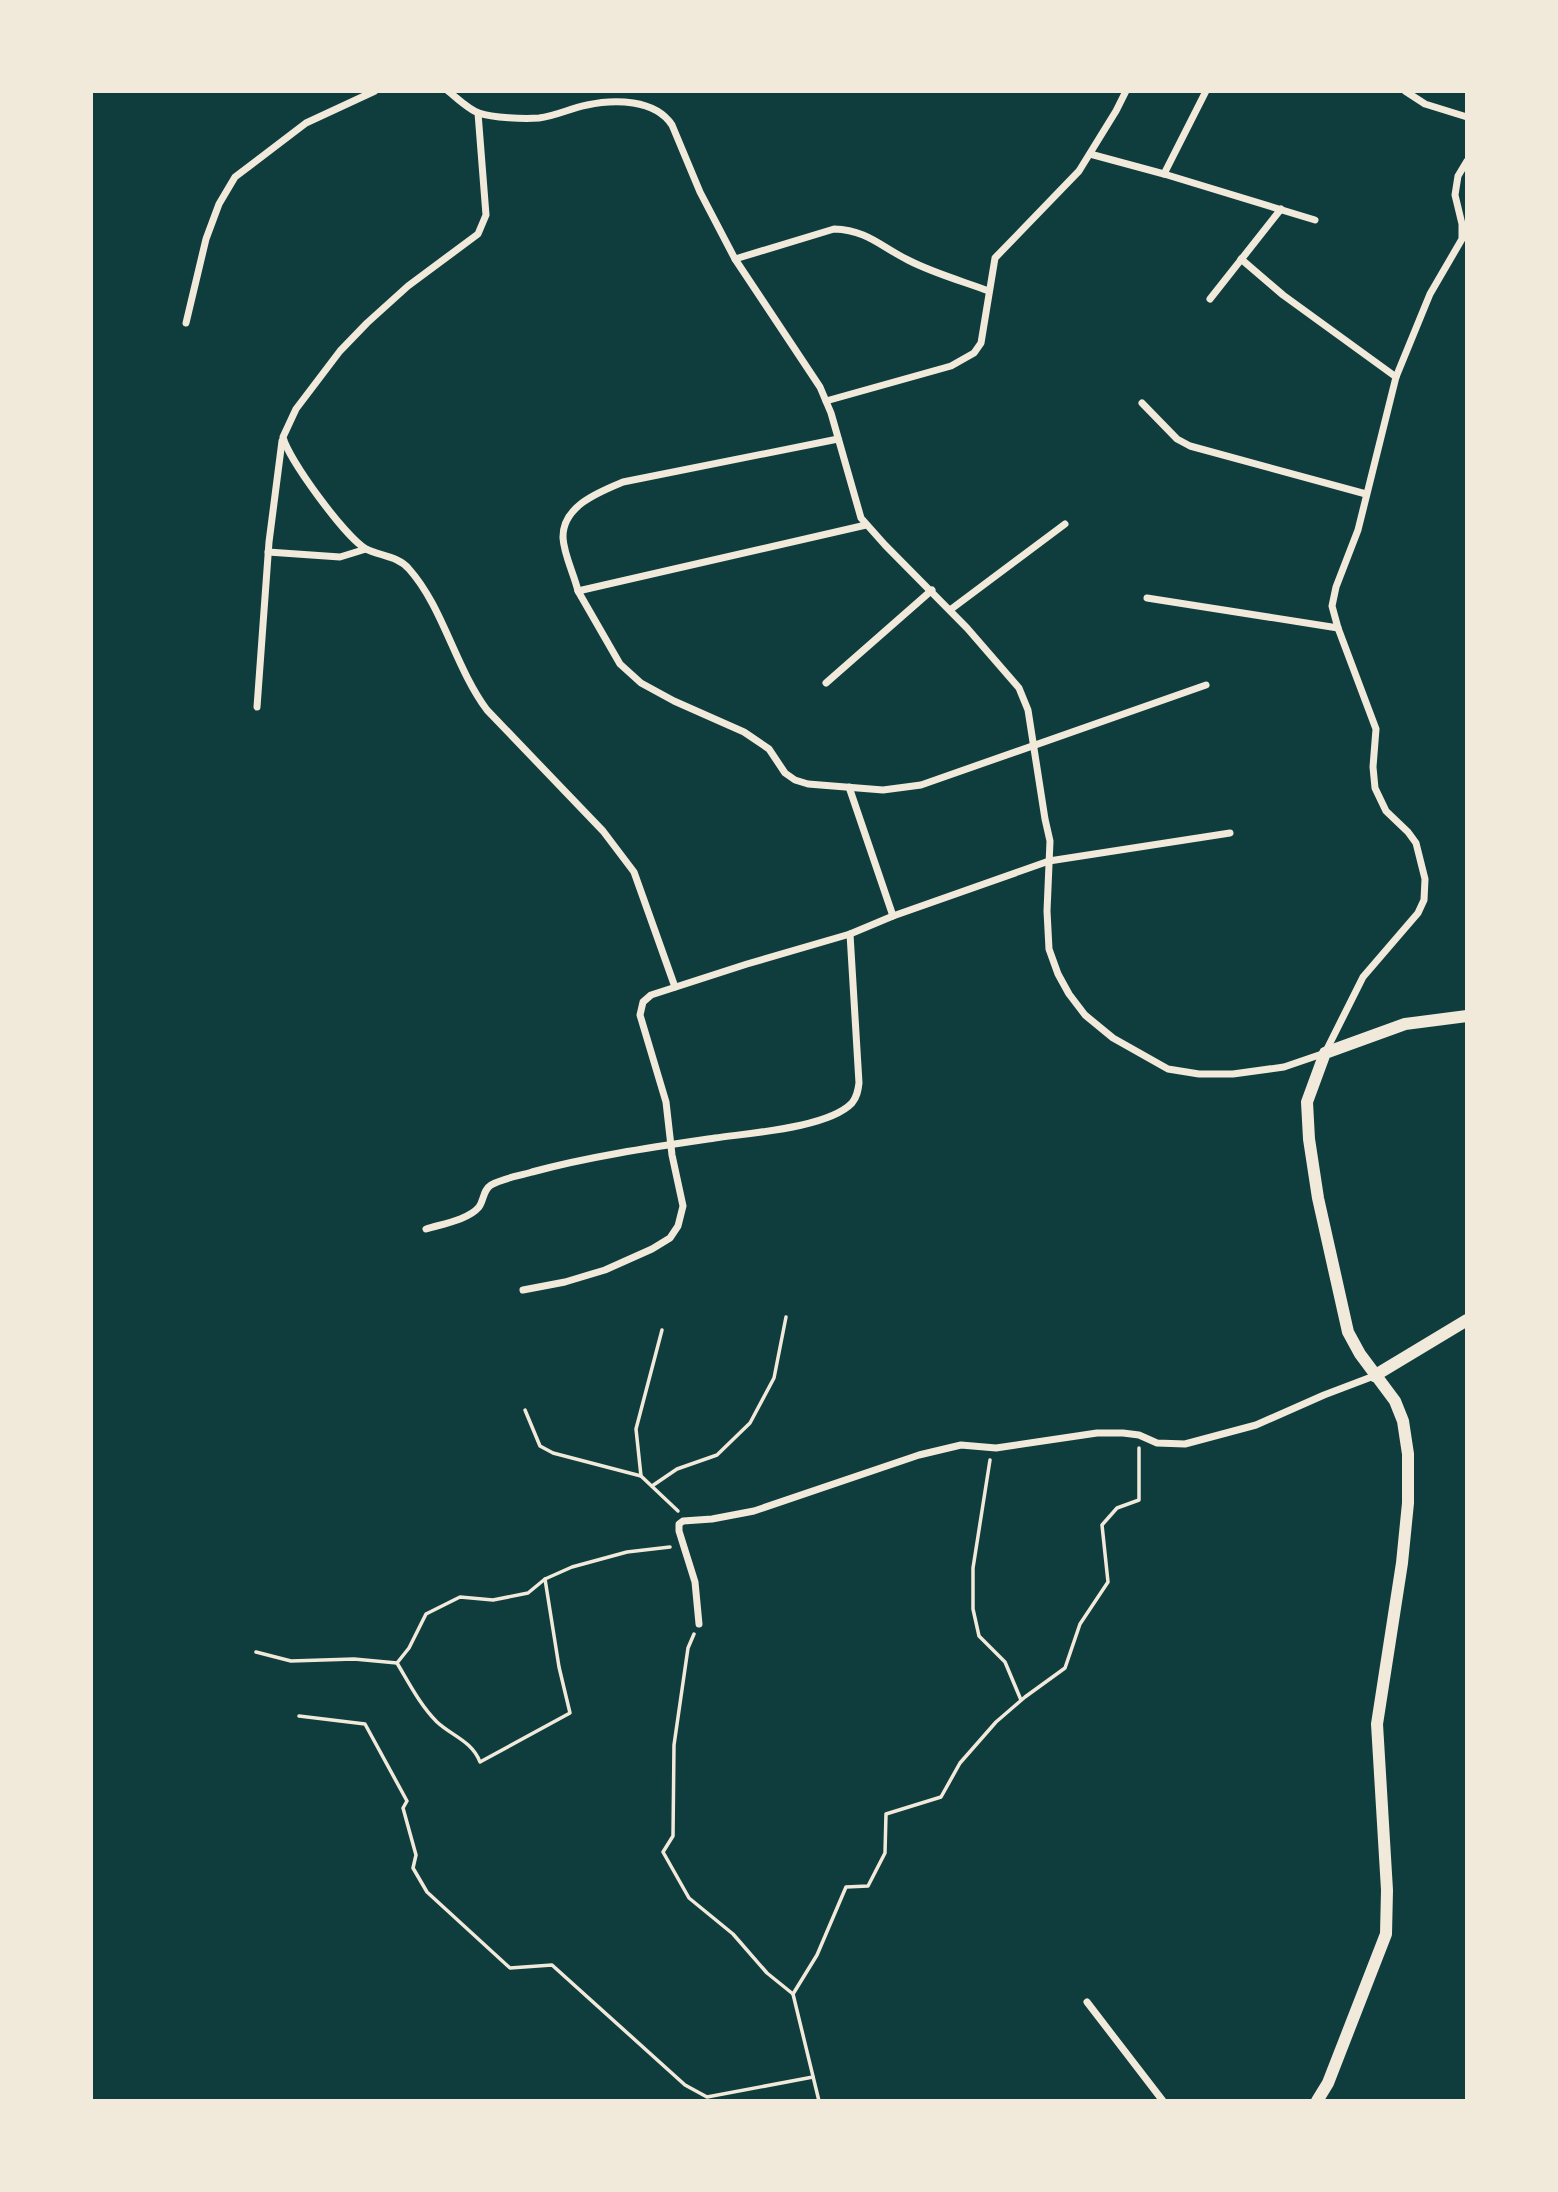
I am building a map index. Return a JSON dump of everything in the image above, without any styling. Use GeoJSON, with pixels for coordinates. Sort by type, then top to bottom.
{"type":"FeatureCollection","features":[{"type":"Feature","properties":{"kind":"main road"},"geometry":{"type":"LineString","coordinates":[[1317,2101],[1328,2083],[1386,1934],[1387,1890],[1377,1724],[1402,1563],[1408,1503],[1408,1454],[1403,1421],[1395,1401],[1374,1376],[1348,1332],[1318,1198],[1309,1139],[1307,1102],[1325,1053],[1405,1024],[1467,1016]]}},
{"type":"Feature","properties":{"kind":"main road"},"geometry":{"type":"LineString","coordinates":[[1374,1376],[1467,1320]]}},
{"type":"Feature","properties":{"kind":"street"},"geometry":{"type":"LineString","coordinates":[[186,323],[206,239],[219,204],[235,177],[306,123],[374,91]]}},
{"type":"Feature","properties":{"kind":"street"},"geometry":{"type":"LineString","coordinates":[[448,91],[478,113],[539,118],[608,102],[646,106],[665,115],[672,125],[699,192],[735,259],[820,387],[861,518],[932,590],[1019,688],[1028,710],[1050,841],[1049,949],[1069,995],[1085,1014],[1113,1038],[1168,1069],[1199,1074],[1233,1074],[1284,1067],[1325,1053],[1363,977],[1418,913],[1424,900],[1425,879],[1416,843],[1378,799],[1373,767],[1376,729],[1332,606],[1336,587],[1355,540],[1396,377],[1430,294],[1462,239],[1462,224],[1455,195],[1458,176],[1467,162]]}},
{"type":"Feature","properties":{"kind":"street"},"geometry":{"type":"LineString","coordinates":[[826,401],[951,366],[974,353],[981,343],[995,258],[1079,171],[1126,91]]}},
{"type":"Feature","properties":{"kind":"street"},"geometry":{"type":"LineString","coordinates":[[1164,174],[1206,91]]}},
{"type":"Feature","properties":{"kind":"street"},"geometry":{"type":"LineString","coordinates":[[1405,91],[1425,104],[1467,117]]}},
{"type":"Feature","properties":{"kind":"street"},"geometry":{"type":"LineString","coordinates":[[257,708],[268,552],[283,437],[296,409],[340,351],[408,286],[478,234],[486,215],[478,113]]}},
{"type":"Feature","properties":{"kind":"street"},"geometry":{"type":"LineString","coordinates":[[1090,154],[1315,220]]}},
{"type":"Feature","properties":{"kind":"street"},"geometry":{"type":"LineString","coordinates":[[1210,299],[1281,209]]}},
{"type":"Feature","properties":{"kind":"street"},"geometry":{"type":"LineString","coordinates":[[735,259],[834,229],[850,230],[864,234],[909,261],[989,291]]}},
{"type":"Feature","properties":{"kind":"street"},"geometry":{"type":"LineString","coordinates":[[1241,259],[1283,295],[1396,377]]}},
{"type":"Feature","properties":{"kind":"street"},"geometry":{"type":"LineString","coordinates":[[1142,403],[1177,439],[1190,446],[1366,494]]}},
{"type":"Feature","properties":{"kind":"street"},"geometry":{"type":"LineString","coordinates":[[283,437],[291,458],[351,537],[366,549],[386,554],[407,565],[422,585],[472,690],[487,710],[603,831],[634,872],[675,987]]}},
{"type":"Feature","properties":{"kind":"street"},"geometry":{"type":"LineString","coordinates":[[838,439],[623,482],[591,496],[565,524],[563,540],[579,590],[620,664],[641,682],[674,702],[744,732],[769,749],[786,773],[795,780],[808,784],[883,790],[906,788],[938,780],[1206,685]]}},
{"type":"Feature","properties":{"kind":"street"},"geometry":{"type":"LineString","coordinates":[[950,610],[1065,524]]}},
{"type":"Feature","properties":{"kind":"street"},"geometry":{"type":"LineString","coordinates":[[579,590],[866,525]]}},
{"type":"Feature","properties":{"kind":"street"},"geometry":{"type":"LineString","coordinates":[[268,552],[340,557],[366,549]]}},
{"type":"Feature","properties":{"kind":"street"},"geometry":{"type":"LineString","coordinates":[[826,683],[932,590]]}},
{"type":"Feature","properties":{"kind":"street"},"geometry":{"type":"LineString","coordinates":[[1147,598],[1338,628]]}},
{"type":"Feature","properties":{"kind":"street"},"geometry":{"type":"LineString","coordinates":[[849,787],[894,916]]}},
{"type":"Feature","properties":{"kind":"street"},"geometry":{"type":"LineString","coordinates":[[523,1290],[565,1282],[605,1270],[652,1250],[670,1238],[678,1226],[683,1206],[666,1102],[640,1015],[643,1002],[651,995],[850,934],[1049,862],[1230,833]]}},
{"type":"Feature","properties":{"kind":"street"},"geometry":{"type":"LineString","coordinates":[[426,1229],[472,1214],[481,1204],[489,1185],[504,1180],[556,1166],[671,1144],[800,1126],[838,1112],[851,1103],[858,1093],[859,1083],[850,934]]}},
{"type":"Feature","properties":{"kind":"street"},"geometry":{"type":"LineString","coordinates":[[699,1624],[695,1582],[678,1527],[687,1519],[712,1519],[754,1511],[919,1455],[961,1445],[992,1448],[1097,1433],[1139,1435],[1157,1443],[1185,1444],[1256,1425],[1374,1376]]}},
{"type":"Feature","properties":{"kind":"street"},"geometry":{"type":"LineString","coordinates":[[1087,2002],[1163,2101]]}},
{"type":"Feature","properties":{"kind":"path"},"geometry":{"type":"LineString","coordinates":[[652,1486],[677,1469],[717,1455],[750,1423],[774,1378],[786,1317]]}},
{"type":"Feature","properties":{"kind":"path"},"geometry":{"type":"LineString","coordinates":[[641,1476],[636,1429],[662,1330]]}},
{"type":"Feature","properties":{"kind":"path"},"geometry":{"type":"LineString","coordinates":[[524,1410],[540,1446],[553,1453],[641,1476],[687,1519]]}},
{"type":"Feature","properties":{"kind":"path"},"geometry":{"type":"LineString","coordinates":[[793,1993],[817,1955],[846,1887],[868,1886],[885,1853],[886,1814],[941,1797],[960,1763],[996,1722],[1065,1668],[1080,1624],[1108,1582],[1102,1525],[1117,1508],[1139,1500],[1139,1435]]}},
{"type":"Feature","properties":{"kind":"path"},"geometry":{"type":"LineString","coordinates":[[992,1448],[973,1568],[973,1609],[979,1636],[1005,1662],[1021,1700]]}},
{"type":"Feature","properties":{"kind":"path"},"geometry":{"type":"LineString","coordinates":[[397,1663],[409,1648],[426,1614],[460,1597],[493,1600],[528,1593],[545,1579],[572,1567],[627,1552],[683,1546]]}},
{"type":"Feature","properties":{"kind":"path"},"geometry":{"type":"LineString","coordinates":[[397,1663],[422,1705],[439,1724],[475,1749],[480,1762],[570,1713],[559,1667],[545,1579]]}},
{"type":"Feature","properties":{"kind":"path"},"geometry":{"type":"LineString","coordinates":[[699,1624],[688,1648],[674,1745],[673,1836],[663,1852],[689,1898],[733,1934],[767,1973],[793,1993],[818,2101]]}},
{"type":"Feature","properties":{"kind":"path"},"geometry":{"type":"LineString","coordinates":[[256,1652],[291,1661],[354,1659],[397,1663]]}},
{"type":"Feature","properties":{"kind":"path"},"geometry":{"type":"LineString","coordinates":[[299,1716],[365,1724],[407,1801],[403,1808],[416,1855],[413,1868],[427,1892],[510,1968],[552,1965],[685,2085],[708,2099],[813,2077]]}}]}
